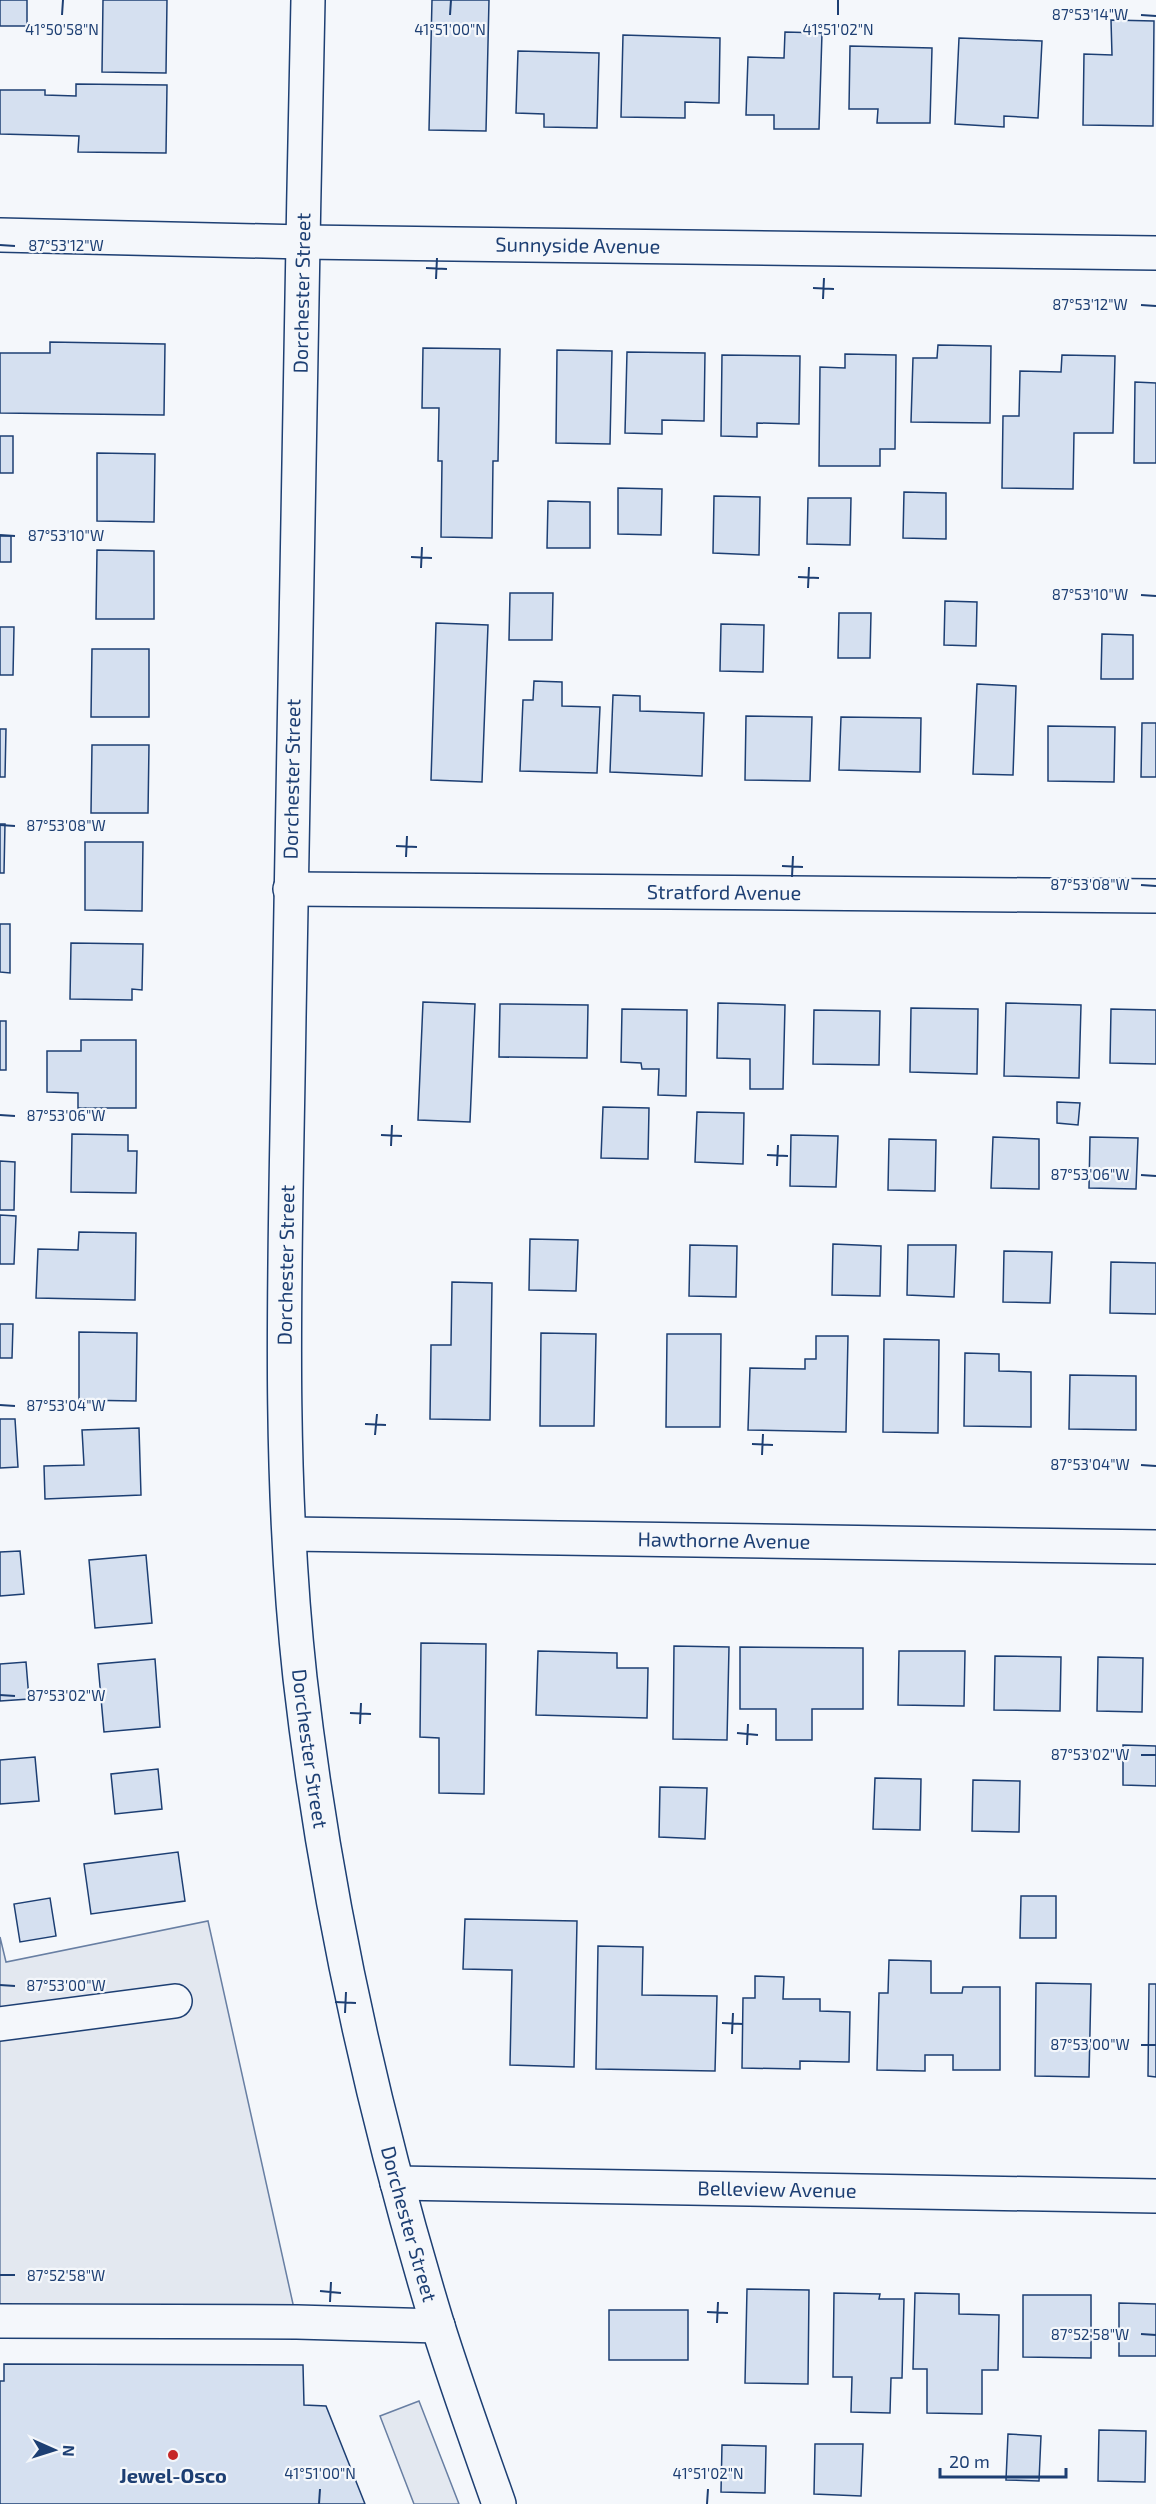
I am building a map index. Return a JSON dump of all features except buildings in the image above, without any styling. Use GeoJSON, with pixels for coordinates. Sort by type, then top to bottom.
{"type":"FeatureCollection","features":[{"type":"Feature","properties":{"kind":"street","name":"Dorchester Street"},"geometry":{"type":"LineString","coordinates":[[308,0],[290,889],[284,1396],[290,1534],[300,1675],[322,1834],[364,2057],[438,2326],[499,2504]]}},
{"type":"Feature","properties":{"kind":"street","name":"Sunnyside Avenue"},"geometry":{"type":"LineString","coordinates":[[0,235],[303,242],[1156,253]]}},
{"type":"Feature","properties":{"kind":"street","name":"Stratford Avenue"},"geometry":{"type":"LineString","coordinates":[[290,889],[1156,896]]}},
{"type":"Feature","properties":{"kind":"street","name":"Hawthorne Avenue"},"geometry":{"type":"LineString","coordinates":[[290,1534],[1156,1547]]}},
{"type":"Feature","properties":{"kind":"street"},"geometry":{"type":"LineString","coordinates":[[0,2024],[175,2001]]}},
{"type":"Feature","properties":{"kind":"street","name":"Belleview Avenue"},"geometry":{"type":"LineString","coordinates":[[397,2183],[1156,2196]]}},
{"type":"Feature","properties":{"kind":"street"},"geometry":{"type":"LineString","coordinates":[[0,2322],[297,2322],[438,2326]]}},
{"type":"Feature","properties":{"kind":"shaded area"},"geometry":{"type":"Polygon","coordinates":[[[208,1921],[297,2322],[0,2321],[0,1937],[6,1962],[208,1921]]]}},
{"type":"Feature","properties":{"kind":"shaded area"},"geometry":{"type":"Polygon","coordinates":[[[419,2401],[459,2504],[414,2504],[380,2416],[419,2401]]]}},
{"type":"Feature","properties":{"kind":"place","name":"Jewel-Osco"},"geometry":{"type":"Point","coordinates":[173,2455]}}]}
